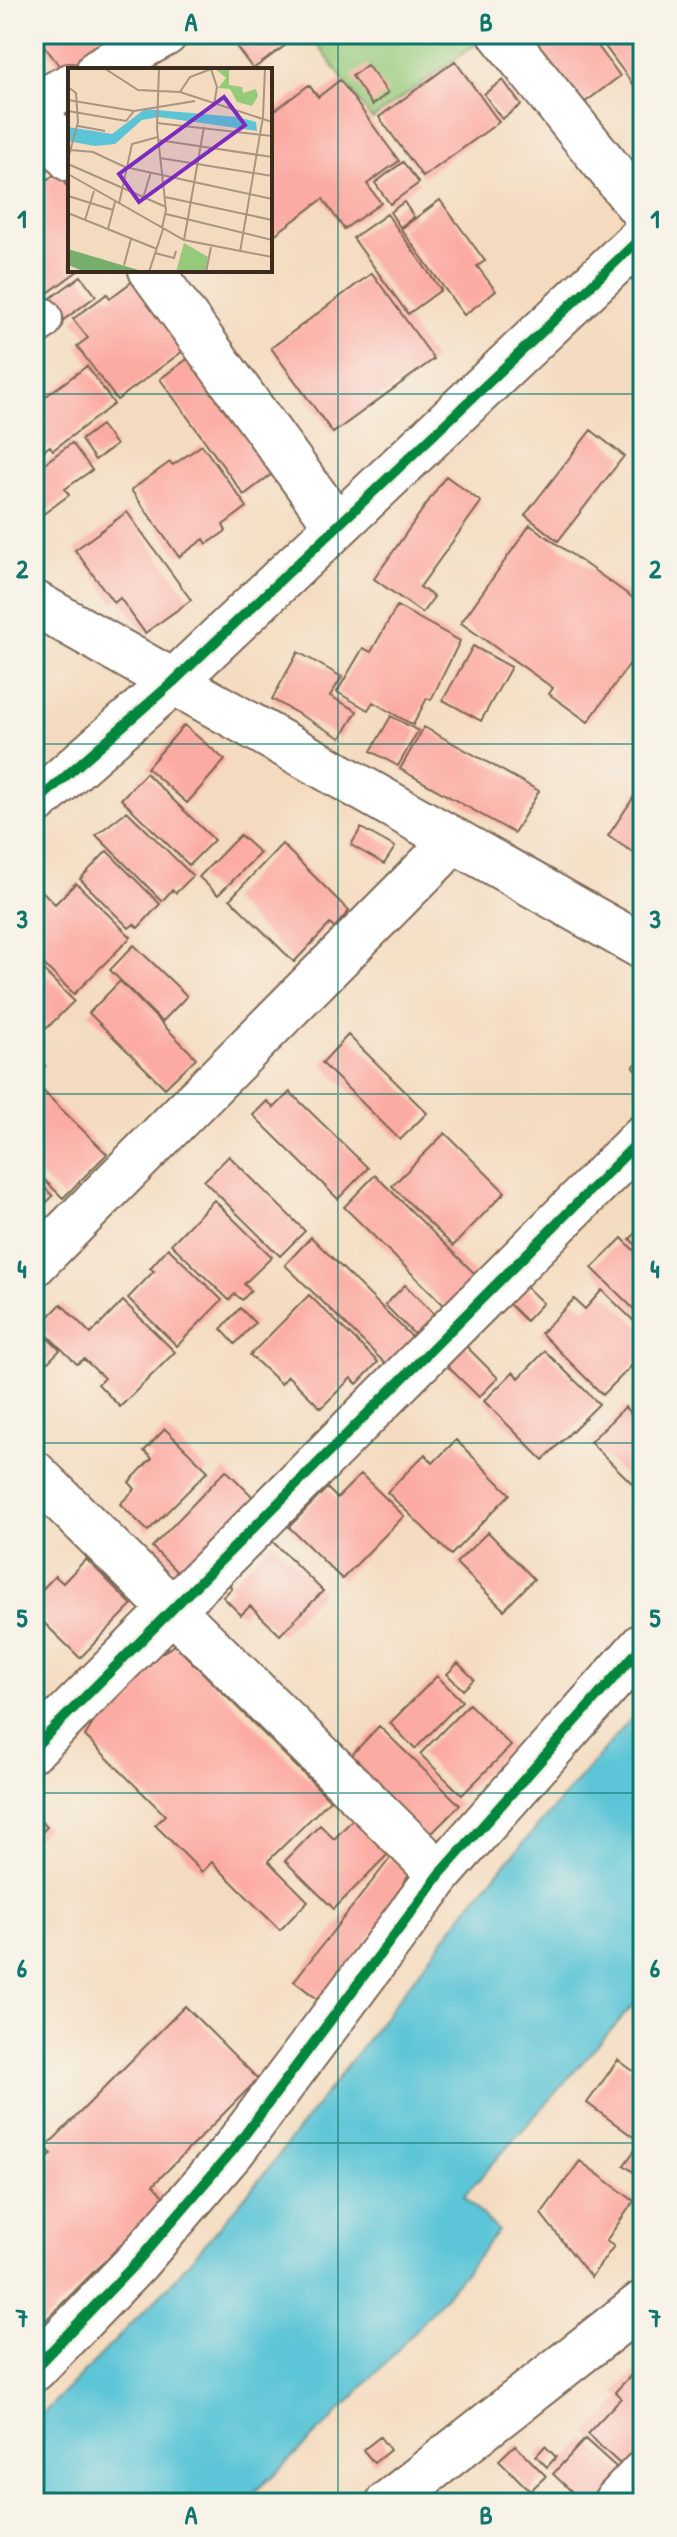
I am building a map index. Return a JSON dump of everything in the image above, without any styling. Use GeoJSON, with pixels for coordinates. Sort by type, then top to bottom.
{"type":"FeatureCollection","features":[{"type":"Feature","properties":{"kind":"street"},"geometry":{"type":"LineString","coordinates":[[103,68],[165,34]]}},
{"type":"Feature","properties":{"kind":"street"},"geometry":{"type":"LineString","coordinates":[[501,34],[643,211]]}},
{"type":"Feature","properties":{"kind":"street"},"geometry":{"type":"LineString","coordinates":[[68,87],[34,107],[68,156]]}},
{"type":"Feature","properties":{"kind":"street"},"geometry":{"type":"LineString","coordinates":[[34,804],[173,682],[643,236]]}},
{"type":"Feature","properties":{"kind":"street"},"geometry":{"type":"LineString","coordinates":[[152,272],[337,526]]}},
{"type":"Feature","properties":{"kind":"street"},"geometry":{"type":"LineString","coordinates":[[34,603],[643,947]]}},
{"type":"Feature","properties":{"kind":"street"},"geometry":{"type":"LineString","coordinates":[[34,1264],[437,858],[449,837]]}},
{"type":"Feature","properties":{"kind":"street"},"geometry":{"type":"LineString","coordinates":[[34,1748],[643,1137]]}},
{"type":"Feature","properties":{"kind":"street"},"geometry":{"type":"LineString","coordinates":[[34,1473],[440,1874]]}},
{"type":"Feature","properties":{"kind":"street"},"geometry":{"type":"LineString","coordinates":[[34,2369],[137,2262],[234,2149],[440,1874],[643,1645]]}},
{"type":"Feature","properties":{"kind":"street"},"geometry":{"type":"LineString","coordinates":[[388,2503],[643,2303]]}},
{"type":"Feature","properties":{"kind":"street"},"geometry":{"type":"LineString","coordinates":[[615,2503],[643,2473]]}},
{"type":"Feature","properties":{"kind":"green space"},"geometry":{"type":"Polygon","coordinates":[[[310,34],[474,34],[480,41],[372,119],[310,34]]]}},
{"type":"Feature","properties":{"kind":"water"},"geometry":{"type":"Polygon","coordinates":[[[643,1705],[643,1994],[464,2196],[498,2231],[376,2373],[242,2503],[34,2503],[34,2423],[166,2289],[265,2173],[473,1901],[643,1705]]]}},
{"type":"Feature","properties":{"kind":"building"},"geometry":{"type":"Polygon","coordinates":[[[35,34],[115,34],[68,68],[65,73],[35,34]]]}},
{"type":"Feature","properties":{"kind":"building"},"geometry":{"type":"Polygon","coordinates":[[[227,34],[301,34],[254,68],[227,34]]]}},
{"type":"Feature","properties":{"kind":"building"},"geometry":{"type":"Polygon","coordinates":[[[521,34],[589,34],[620,76],[576,109],[521,34]]]}},
{"type":"Feature","properties":{"kind":"building"},"geometry":{"type":"Polygon","coordinates":[[[596,34],[643,34],[643,98],[596,34]]]}},
{"type":"Feature","properties":{"kind":"building"},"geometry":{"type":"Polygon","coordinates":[[[455,61],[499,122],[423,177],[379,117],[455,61]]]}},
{"type":"Feature","properties":{"kind":"building"},"geometry":{"type":"Polygon","coordinates":[[[367,65],[388,93],[372,105],[352,76],[367,65]]]}},
{"type":"Feature","properties":{"kind":"building"},"geometry":{"type":"Polygon","coordinates":[[[340,80],[399,161],[367,184],[381,203],[344,229],[323,199],[272,237],[272,113],[309,85],[318,97],[340,80]]]}},
{"type":"Feature","properties":{"kind":"building"},"geometry":{"type":"Polygon","coordinates":[[[503,80],[521,105],[502,119],[484,94],[503,80]]]}},
{"type":"Feature","properties":{"kind":"building"},"geometry":{"type":"Polygon","coordinates":[[[403,162],[419,183],[390,204],[375,183],[403,162]]]}},
{"type":"Feature","properties":{"kind":"building"},"geometry":{"type":"Polygon","coordinates":[[[57,173],[68,188],[68,272],[76,272],[41,298],[34,289],[34,189],[57,173]]]}},
{"type":"Feature","properties":{"kind":"building"},"geometry":{"type":"Polygon","coordinates":[[[440,200],[485,261],[477,266],[496,291],[464,315],[401,229],[440,200]]]}},
{"type":"Feature","properties":{"kind":"building"},"geometry":{"type":"Polygon","coordinates":[[[404,202],[414,217],[400,227],[390,212],[404,202]]]}},
{"type":"Feature","properties":{"kind":"building"},"geometry":{"type":"Polygon","coordinates":[[[387,214],[441,290],[408,314],[353,238],[387,214]]]}},
{"type":"Feature","properties":{"kind":"building"},"geometry":{"type":"Polygon","coordinates":[[[372,273],[434,359],[333,433],[271,348],[372,273]]]}},
{"type":"Feature","properties":{"kind":"building"},"geometry":{"type":"Polygon","coordinates":[[[81,276],[96,296],[62,321],[48,300],[81,276]]]}},
{"type":"Feature","properties":{"kind":"building"},"geometry":{"type":"Polygon","coordinates":[[[137,278],[187,348],[117,400],[77,346],[88,338],[73,319],[107,294],[110,298],[137,278]]]}},
{"type":"Feature","properties":{"kind":"building"},"geometry":{"type":"Polygon","coordinates":[[[197,352],[281,467],[244,495],[160,379],[197,352]]]}},
{"type":"Feature","properties":{"kind":"building"},"geometry":{"type":"Polygon","coordinates":[[[87,366],[114,404],[53,450],[50,446],[34,458],[34,405],[87,366]]]}},
{"type":"Feature","properties":{"kind":"building"},"geometry":{"type":"Polygon","coordinates":[[[101,425],[116,445],[95,460],[81,440],[101,425]]]}},
{"type":"Feature","properties":{"kind":"building"},"geometry":{"type":"Polygon","coordinates":[[[591,430],[624,456],[558,541],[525,515],[591,430]]]}},
{"type":"Feature","properties":{"kind":"building"},"geometry":{"type":"Polygon","coordinates":[[[72,443],[92,470],[65,489],[69,495],[34,521],[34,471],[72,443]]]}},
{"type":"Feature","properties":{"kind":"building"},"geometry":{"type":"Polygon","coordinates":[[[202,445],[247,507],[223,525],[226,531],[207,544],[204,539],[179,557],[131,490],[170,462],[173,465],[202,445]]]}},
{"type":"Feature","properties":{"kind":"building"},"geometry":{"type":"Polygon","coordinates":[[[446,476],[481,502],[420,587],[434,597],[422,613],[374,579],[446,476]]]}},
{"type":"Feature","properties":{"kind":"building"},"geometry":{"type":"Polygon","coordinates":[[[127,512],[191,600],[145,633],[120,598],[114,603],[75,550],[127,512]]]}},
{"type":"Feature","properties":{"kind":"building"},"geometry":{"type":"Polygon","coordinates":[[[530,525],[643,605],[643,645],[588,722],[549,694],[553,688],[461,623],[530,525]]]}},
{"type":"Feature","properties":{"kind":"building"},"geometry":{"type":"Polygon","coordinates":[[[397,606],[460,641],[431,700],[427,698],[413,725],[373,702],[368,710],[337,692],[363,648],[371,652],[397,606]]]}},
{"type":"Feature","properties":{"kind":"building"},"geometry":{"type":"Polygon","coordinates":[[[473,646],[511,667],[481,721],[443,700],[473,646]]]}},
{"type":"Feature","properties":{"kind":"building"},"geometry":{"type":"Polygon","coordinates":[[[298,652],[342,677],[330,696],[357,711],[341,738],[272,699],[298,652]]]}},
{"type":"Feature","properties":{"kind":"building"},"geometry":{"type":"Polygon","coordinates":[[[391,716],[418,731],[398,766],[371,751],[391,716]]]}},
{"type":"Feature","properties":{"kind":"building"},"geometry":{"type":"Polygon","coordinates":[[[184,725],[225,760],[187,803],[147,768],[184,725]]]}},
{"type":"Feature","properties":{"kind":"building"},"geometry":{"type":"Polygon","coordinates":[[[424,727],[539,791],[514,833],[400,769],[424,727]]]}},
{"type":"Feature","properties":{"kind":"building"},"geometry":{"type":"Polygon","coordinates":[[[146,773],[214,840],[189,865],[121,799],[146,773]]]}},
{"type":"Feature","properties":{"kind":"building"},"geometry":{"type":"Polygon","coordinates":[[[643,783],[643,859],[608,836],[643,783]]]}},
{"type":"Feature","properties":{"kind":"building"},"geometry":{"type":"Polygon","coordinates":[[[127,811],[193,876],[176,893],[172,890],[162,901],[96,835],[127,811]]]}},
{"type":"Feature","properties":{"kind":"building"},"geometry":{"type":"Polygon","coordinates":[[[361,828],[395,847],[384,864],[351,845],[361,828]]]}},
{"type":"Feature","properties":{"kind":"building"},"geometry":{"type":"Polygon","coordinates":[[[240,835],[260,853],[218,895],[199,877],[240,835]]]}},
{"type":"Feature","properties":{"kind":"building"},"geometry":{"type":"Polygon","coordinates":[[[282,844],[349,911],[334,928],[330,924],[294,962],[230,899],[282,844]]]}},
{"type":"Feature","properties":{"kind":"building"},"geometry":{"type":"Polygon","coordinates":[[[107,851],[160,904],[138,928],[134,924],[129,928],[80,879],[107,851]]]}},
{"type":"Feature","properties":{"kind":"building"},"geometry":{"type":"Polygon","coordinates":[[[76,883],[131,937],[74,994],[34,955],[34,900],[42,891],[55,904],[76,883]]]}},
{"type":"Feature","properties":{"kind":"building"},"geometry":{"type":"Polygon","coordinates":[[[134,945],[187,996],[162,1022],[110,970],[134,945]]]}},
{"type":"Feature","properties":{"kind":"building"},"geometry":{"type":"Polygon","coordinates":[[[34,961],[74,1001],[47,1028],[34,1015],[34,961]]]}},
{"type":"Feature","properties":{"kind":"building"},"geometry":{"type":"Polygon","coordinates":[[[120,981],[196,1058],[165,1088],[89,1013],[120,981]]]}},
{"type":"Feature","properties":{"kind":"building"},"geometry":{"type":"Polygon","coordinates":[[[34,1019],[42,1027],[34,1035],[34,1019]]]}},
{"type":"Feature","properties":{"kind":"building"},"geometry":{"type":"Polygon","coordinates":[[[348,1035],[427,1113],[400,1140],[322,1063],[348,1035]]]}},
{"type":"Feature","properties":{"kind":"building"},"geometry":{"type":"Polygon","coordinates":[[[34,1055],[45,1066],[34,1077],[34,1055]]]}},
{"type":"Feature","properties":{"kind":"building"},"geometry":{"type":"Polygon","coordinates":[[[643,1057],[643,1077],[633,1067],[643,1057]]]}},
{"type":"Feature","properties":{"kind":"building"},"geometry":{"type":"Polygon","coordinates":[[[34,1082],[107,1154],[63,1198],[34,1170],[34,1082]]]}},
{"type":"Feature","properties":{"kind":"building"},"geometry":{"type":"Polygon","coordinates":[[[290,1092],[368,1168],[338,1199],[253,1115],[267,1101],[274,1108],[290,1092]]]}},
{"type":"Feature","properties":{"kind":"building"},"geometry":{"type":"Polygon","coordinates":[[[445,1133],[505,1192],[453,1246],[392,1186],[445,1133]]]}},
{"type":"Feature","properties":{"kind":"building"},"geometry":{"type":"Polygon","coordinates":[[[229,1156],[305,1231],[280,1256],[204,1181],[229,1156]]]}},
{"type":"Feature","properties":{"kind":"building"},"geometry":{"type":"Polygon","coordinates":[[[375,1175],[478,1277],[447,1308],[344,1207],[375,1175]]]}},
{"type":"Feature","properties":{"kind":"building"},"geometry":{"type":"Polygon","coordinates":[[[34,1178],[53,1196],[34,1215],[34,1178]]]}},
{"type":"Feature","properties":{"kind":"building"},"geometry":{"type":"Polygon","coordinates":[[[214,1200],[272,1257],[244,1284],[251,1291],[242,1300],[235,1294],[229,1300],[171,1244],[214,1200]]]}},
{"type":"Feature","properties":{"kind":"building"},"geometry":{"type":"Polygon","coordinates":[[[643,1226],[643,1252],[630,1239],[643,1226]]]}},
{"type":"Feature","properties":{"kind":"building"},"geometry":{"type":"Polygon","coordinates":[[[311,1237],[416,1341],[390,1368],[285,1265],[311,1237]]]}},
{"type":"Feature","properties":{"kind":"building"},"geometry":{"type":"Polygon","coordinates":[[[622,1238],[643,1260],[643,1318],[592,1268],[622,1238]]]}},
{"type":"Feature","properties":{"kind":"building"},"geometry":{"type":"Polygon","coordinates":[[[168,1248],[222,1300],[177,1346],[128,1298],[154,1271],[150,1268],[168,1248]]]}},
{"type":"Feature","properties":{"kind":"building"},"geometry":{"type":"Polygon","coordinates":[[[522,1283],[543,1303],[526,1321],[505,1300],[522,1283]]]}},
{"type":"Feature","properties":{"kind":"building"},"geometry":{"type":"Polygon","coordinates":[[[405,1285],[439,1319],[419,1339],[385,1305],[405,1285]]]}},
{"type":"Feature","properties":{"kind":"building"},"geometry":{"type":"Polygon","coordinates":[[[602,1290],[643,1330],[643,1354],[603,1395],[541,1333],[574,1299],[585,1309],[602,1290]]]}},
{"type":"Feature","properties":{"kind":"building"},"geometry":{"type":"Polygon","coordinates":[[[309,1295],[378,1362],[357,1384],[351,1378],[321,1408],[288,1376],[281,1384],[250,1355],[309,1295]]]}},
{"type":"Feature","properties":{"kind":"building"},"geometry":{"type":"Polygon","coordinates":[[[123,1301],[175,1352],[120,1407],[98,1384],[104,1378],[84,1359],[77,1364],[39,1327],[61,1304],[91,1334],[123,1301]]]}},
{"type":"Feature","properties":{"kind":"building"},"geometry":{"type":"Polygon","coordinates":[[[240,1308],[255,1323],[235,1344],[221,1329],[240,1308]]]}},
{"type":"Feature","properties":{"kind":"building"},"geometry":{"type":"Polygon","coordinates":[[[34,1325],[60,1350],[34,1376],[34,1325]]]}},
{"type":"Feature","properties":{"kind":"building"},"geometry":{"type":"Polygon","coordinates":[[[462,1342],[498,1378],[479,1397],[443,1362],[462,1342]]]}},
{"type":"Feature","properties":{"kind":"building"},"geometry":{"type":"Polygon","coordinates":[[[545,1351],[599,1404],[543,1460],[484,1401],[513,1372],[519,1378],[545,1351]]]}},
{"type":"Feature","properties":{"kind":"building"},"geometry":{"type":"Polygon","coordinates":[[[643,1402],[643,1494],[590,1442],[625,1407],[631,1414],[643,1402]]]}},
{"type":"Feature","properties":{"kind":"building"},"geometry":{"type":"Polygon","coordinates":[[[165,1429],[208,1471],[148,1531],[120,1504],[135,1489],[129,1482],[152,1458],[144,1451],[165,1429]]]}},
{"type":"Feature","properties":{"kind":"building"},"geometry":{"type":"Polygon","coordinates":[[[456,1440],[510,1494],[451,1555],[387,1492],[425,1454],[433,1463],[456,1440]]]}},
{"type":"Feature","properties":{"kind":"building"},"geometry":{"type":"Polygon","coordinates":[[[226,1470],[256,1500],[182,1577],[152,1547],[226,1470]]]}},
{"type":"Feature","properties":{"kind":"building"},"geometry":{"type":"Polygon","coordinates":[[[361,1474],[404,1516],[342,1579],[289,1527],[327,1488],[337,1498],[361,1474]]]}},
{"type":"Feature","properties":{"kind":"building"},"geometry":{"type":"Polygon","coordinates":[[[488,1532],[534,1579],[504,1610],[456,1563],[488,1532]]]}},
{"type":"Feature","properties":{"kind":"building"},"geometry":{"type":"Polygon","coordinates":[[[272,1541],[323,1591],[280,1635],[250,1606],[241,1615],[223,1597],[232,1588],[229,1585],[272,1541]]]}},
{"type":"Feature","properties":{"kind":"building"},"geometry":{"type":"Polygon","coordinates":[[[86,1559],[132,1605],[80,1658],[34,1613],[34,1598],[55,1576],[63,1583],[86,1559]]]}},
{"type":"Feature","properties":{"kind":"building"},"geometry":{"type":"Polygon","coordinates":[[[175,1645],[330,1800],[268,1861],[308,1901],[280,1930],[212,1862],[202,1872],[155,1825],[165,1815],[85,1736],[102,1708],[147,1662],[175,1645]]]}},
{"type":"Feature","properties":{"kind":"building"},"geometry":{"type":"Polygon","coordinates":[[[458,1663],[474,1679],[463,1690],[447,1674],[458,1663]]]}},
{"type":"Feature","properties":{"kind":"building"},"geometry":{"type":"Polygon","coordinates":[[[437,1676],[462,1701],[415,1749],[390,1723],[437,1676]]]}},
{"type":"Feature","properties":{"kind":"building"},"geometry":{"type":"Polygon","coordinates":[[[469,1704],[511,1746],[462,1795],[420,1754],[469,1704]]]}},
{"type":"Feature","properties":{"kind":"building"},"geometry":{"type":"Polygon","coordinates":[[[379,1726],[460,1805],[427,1838],[348,1759],[379,1726]]]}},
{"type":"Feature","properties":{"kind":"building"},"geometry":{"type":"Polygon","coordinates":[[[34,1815],[47,1827],[34,1840],[34,1815]]]}},
{"type":"Feature","properties":{"kind":"building"},"geometry":{"type":"Polygon","coordinates":[[[357,1815],[392,1850],[334,1909],[285,1861],[320,1825],[334,1839],[357,1815]]]}},
{"type":"Feature","properties":{"kind":"building"},"geometry":{"type":"Polygon","coordinates":[[[392,1856],[411,1872],[403,1883],[409,1887],[320,2001],[294,1981],[392,1856]]]}},
{"type":"Feature","properties":{"kind":"building"},"geometry":{"type":"Polygon","coordinates":[[[185,2006],[258,2079],[153,2185],[166,2199],[37,2329],[34,2326],[34,2172],[52,2154],[45,2148],[185,2006]]]}},
{"type":"Feature","properties":{"kind":"building"},"geometry":{"type":"Polygon","coordinates":[[[618,2060],[643,2078],[643,2144],[587,2103],[618,2060]]]}},
{"type":"Feature","properties":{"kind":"building"},"geometry":{"type":"Polygon","coordinates":[[[638,2146],[643,2150],[643,2179],[624,2165],[638,2146]]]}},
{"type":"Feature","properties":{"kind":"building"},"geometry":{"type":"Polygon","coordinates":[[[580,2161],[634,2201],[606,2241],[614,2246],[591,2277],[541,2214],[580,2161]]]}},
{"type":"Feature","properties":{"kind":"building"},"geometry":{"type":"Polygon","coordinates":[[[635,2371],[643,2379],[643,2458],[629,2472],[587,2434],[621,2398],[615,2392],[635,2371]]]}},
{"type":"Feature","properties":{"kind":"building"},"geometry":{"type":"Polygon","coordinates":[[[380,2437],[390,2450],[374,2463],[363,2450],[380,2437]]]}},
{"type":"Feature","properties":{"kind":"building"},"geometry":{"type":"Polygon","coordinates":[[[585,2439],[625,2475],[599,2503],[584,2503],[553,2474],[585,2439]]]}},
{"type":"Feature","properties":{"kind":"building"},"geometry":{"type":"Polygon","coordinates":[[[515,2445],[546,2476],[530,2491],[499,2460],[515,2445]]]}},
{"type":"Feature","properties":{"kind":"building"},"geometry":{"type":"Polygon","coordinates":[[[545,2446],[556,2457],[547,2467],[536,2456],[545,2446]]]}},
{"type":"Feature","properties":{"kind":"cycle path"},"geometry":{"type":"LineString","coordinates":[[34,804],[173,682],[643,236]]}},
{"type":"Feature","properties":{"kind":"cycle path"},"geometry":{"type":"LineString","coordinates":[[34,1748],[643,1137]]}},
{"type":"Feature","properties":{"kind":"cycle path"},"geometry":{"type":"LineString","coordinates":[[34,2369],[137,2262],[234,2149],[440,1874],[643,1645]]}}]}
